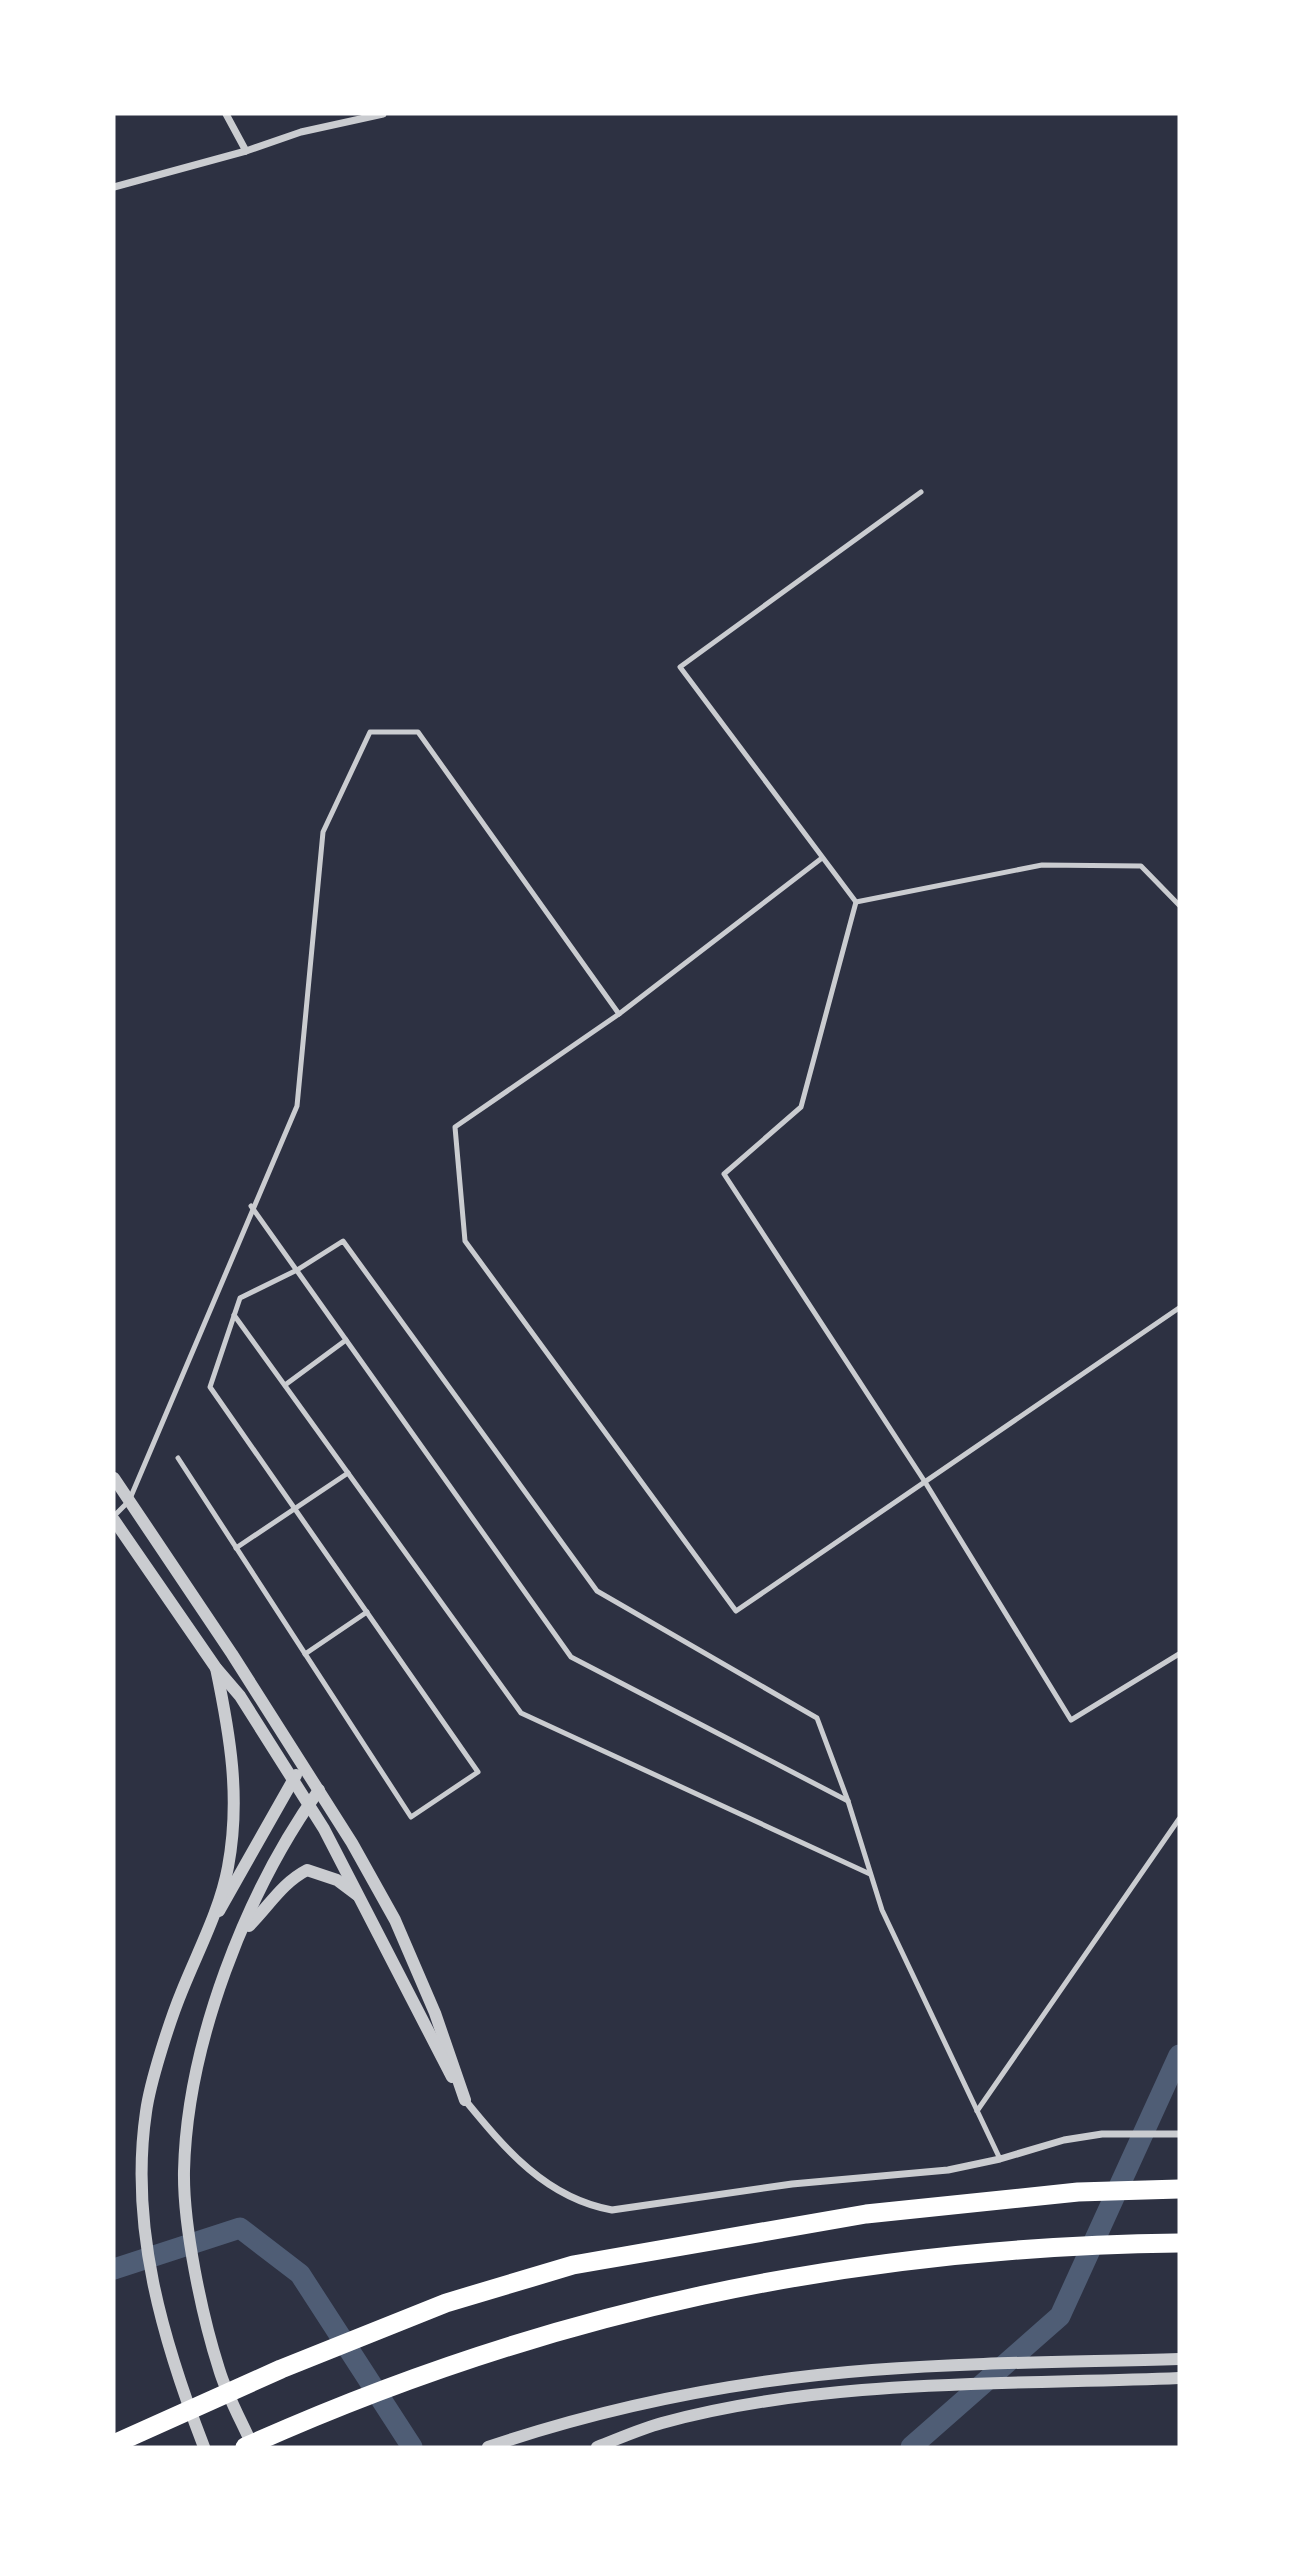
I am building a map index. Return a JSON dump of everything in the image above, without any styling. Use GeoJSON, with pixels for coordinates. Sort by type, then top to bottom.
{"type":"FeatureCollection","features":[{"type":"Feature","properties":{"kind":"highway"},"geometry":{"type":"LineString","coordinates":[[114,2444],[268,2374],[446,2303],[573,2266],[773,2228],[866,2214],[1078,2192],[1179,2189]]}},
{"type":"Feature","properties":{"kind":"highway"},"geometry":{"type":"LineString","coordinates":[[245,2447],[457,2362],[669,2300],[784,2277],[924,2257],[1050,2247],[1179,2243]]}},
{"type":"Feature","properties":{"kind":"street"},"geometry":{"type":"LineString","coordinates":[[226,114],[246,151]]}},
{"type":"Feature","properties":{"kind":"street"},"geometry":{"type":"LineString","coordinates":[[114,187],[246,151],[301,132],[383,114]]}},
{"type":"Feature","properties":{"kind":"street"},"geometry":{"type":"LineString","coordinates":[[114,1478],[319,1790],[395,1920],[435,2013],[466,2100]]}},
{"type":"Feature","properties":{"kind":"street"},"geometry":{"type":"LineString","coordinates":[[114,1518],[216,1668],[240,1696],[309,1804],[362,1898],[431,2043],[466,2100],[524,2166],[559,2191],[584,2205],[612,2210],[792,2184],[948,2170],[1000,2159],[1064,2140],[1102,2134],[1179,2134]]}},
{"type":"Feature","properties":{"kind":"street"},"geometry":{"type":"LineString","coordinates":[[204,2447],[180,2379],[152,2279],[145,2239],[140,2175],[146,2110],[180,1994],[207,1932],[228,1869],[236,1805],[232,1750],[216,1668]]}},
{"type":"Feature","properties":{"kind":"street"},"geometry":{"type":"LineString","coordinates":[[207,1932],[292,1779],[304,1768]]}},
{"type":"Feature","properties":{"kind":"street"},"geometry":{"type":"LineString","coordinates":[[253,2447],[219,2371],[192,2250],[184,2172],[193,2084],[212,2016],[241,1934],[292,1827],[319,1790]]}},
{"type":"Feature","properties":{"kind":"street"},"geometry":{"type":"LineString","coordinates":[[241,1934],[272,1903],[287,1880],[307,1870],[337,1880],[362,1898]]}},
{"type":"Feature","properties":{"kind":"street"},"geometry":{"type":"LineString","coordinates":[[488,2447],[569,2420],[684,2394],[868,2370],[948,2365],[1179,2359]]}},
{"type":"Feature","properties":{"kind":"street"},"geometry":{"type":"LineString","coordinates":[[597,2447],[659,2423],[728,2407],[935,2386],[1179,2378]]}},
{"type":"Feature","properties":{"kind":"lane"},"geometry":{"type":"LineString","coordinates":[[856,902],[680,667],[922,492]]}},
{"type":"Feature","properties":{"kind":"lane"},"geometry":{"type":"LineString","coordinates":[[114,1518],[129,1501],[251,1206],[296,1106],[323,832],[370,732],[418,732],[619,1014]]}},
{"type":"Feature","properties":{"kind":"lane"},"geometry":{"type":"LineString","coordinates":[[822,858],[619,1014],[455,1127],[465,1241],[736,1611],[1179,1308]]}},
{"type":"Feature","properties":{"kind":"lane"},"geometry":{"type":"LineString","coordinates":[[856,902],[1042,865],[1140,866],[1179,905]]}},
{"type":"Feature","properties":{"kind":"lane"},"geometry":{"type":"LineString","coordinates":[[856,902],[801,1107],[724,1174],[925,1482],[1071,1720],[1179,1654]]}},
{"type":"Feature","properties":{"kind":"lane"},"geometry":{"type":"LineString","coordinates":[[251,1206],[571,1657],[848,1801]]}},
{"type":"Feature","properties":{"kind":"lane"},"geometry":{"type":"LineString","coordinates":[[178,1458],[411,1817],[478,1772],[211,1387],[240,1298],[297,1270],[343,1241],[597,1591],[817,1718],[848,1801],[882,1910],[1000,2159]]}},
{"type":"Feature","properties":{"kind":"lane"},"geometry":{"type":"LineString","coordinates":[[234,1315],[521,1713],[870,1874]]}},
{"type":"Feature","properties":{"kind":"lane"},"geometry":{"type":"LineString","coordinates":[[285,1385],[346,1340]]}},
{"type":"Feature","properties":{"kind":"lane"},"geometry":{"type":"LineString","coordinates":[[236,1548],[348,1473]]}},
{"type":"Feature","properties":{"kind":"lane"},"geometry":{"type":"LineString","coordinates":[[305,1654],[367,1612]]}},
{"type":"Feature","properties":{"kind":"lane"},"geometry":{"type":"LineString","coordinates":[[977,2112],[1179,1819]]}},
{"type":"Feature","properties":{"kind":"waterway"},"geometry":{"type":"LineString","coordinates":[[911,2447],[1060,2316],[1179,2055]]}},
{"type":"Feature","properties":{"kind":"waterway"},"geometry":{"type":"LineString","coordinates":[[114,2269],[240,2228],[300,2274],[412,2447]]}}]}
